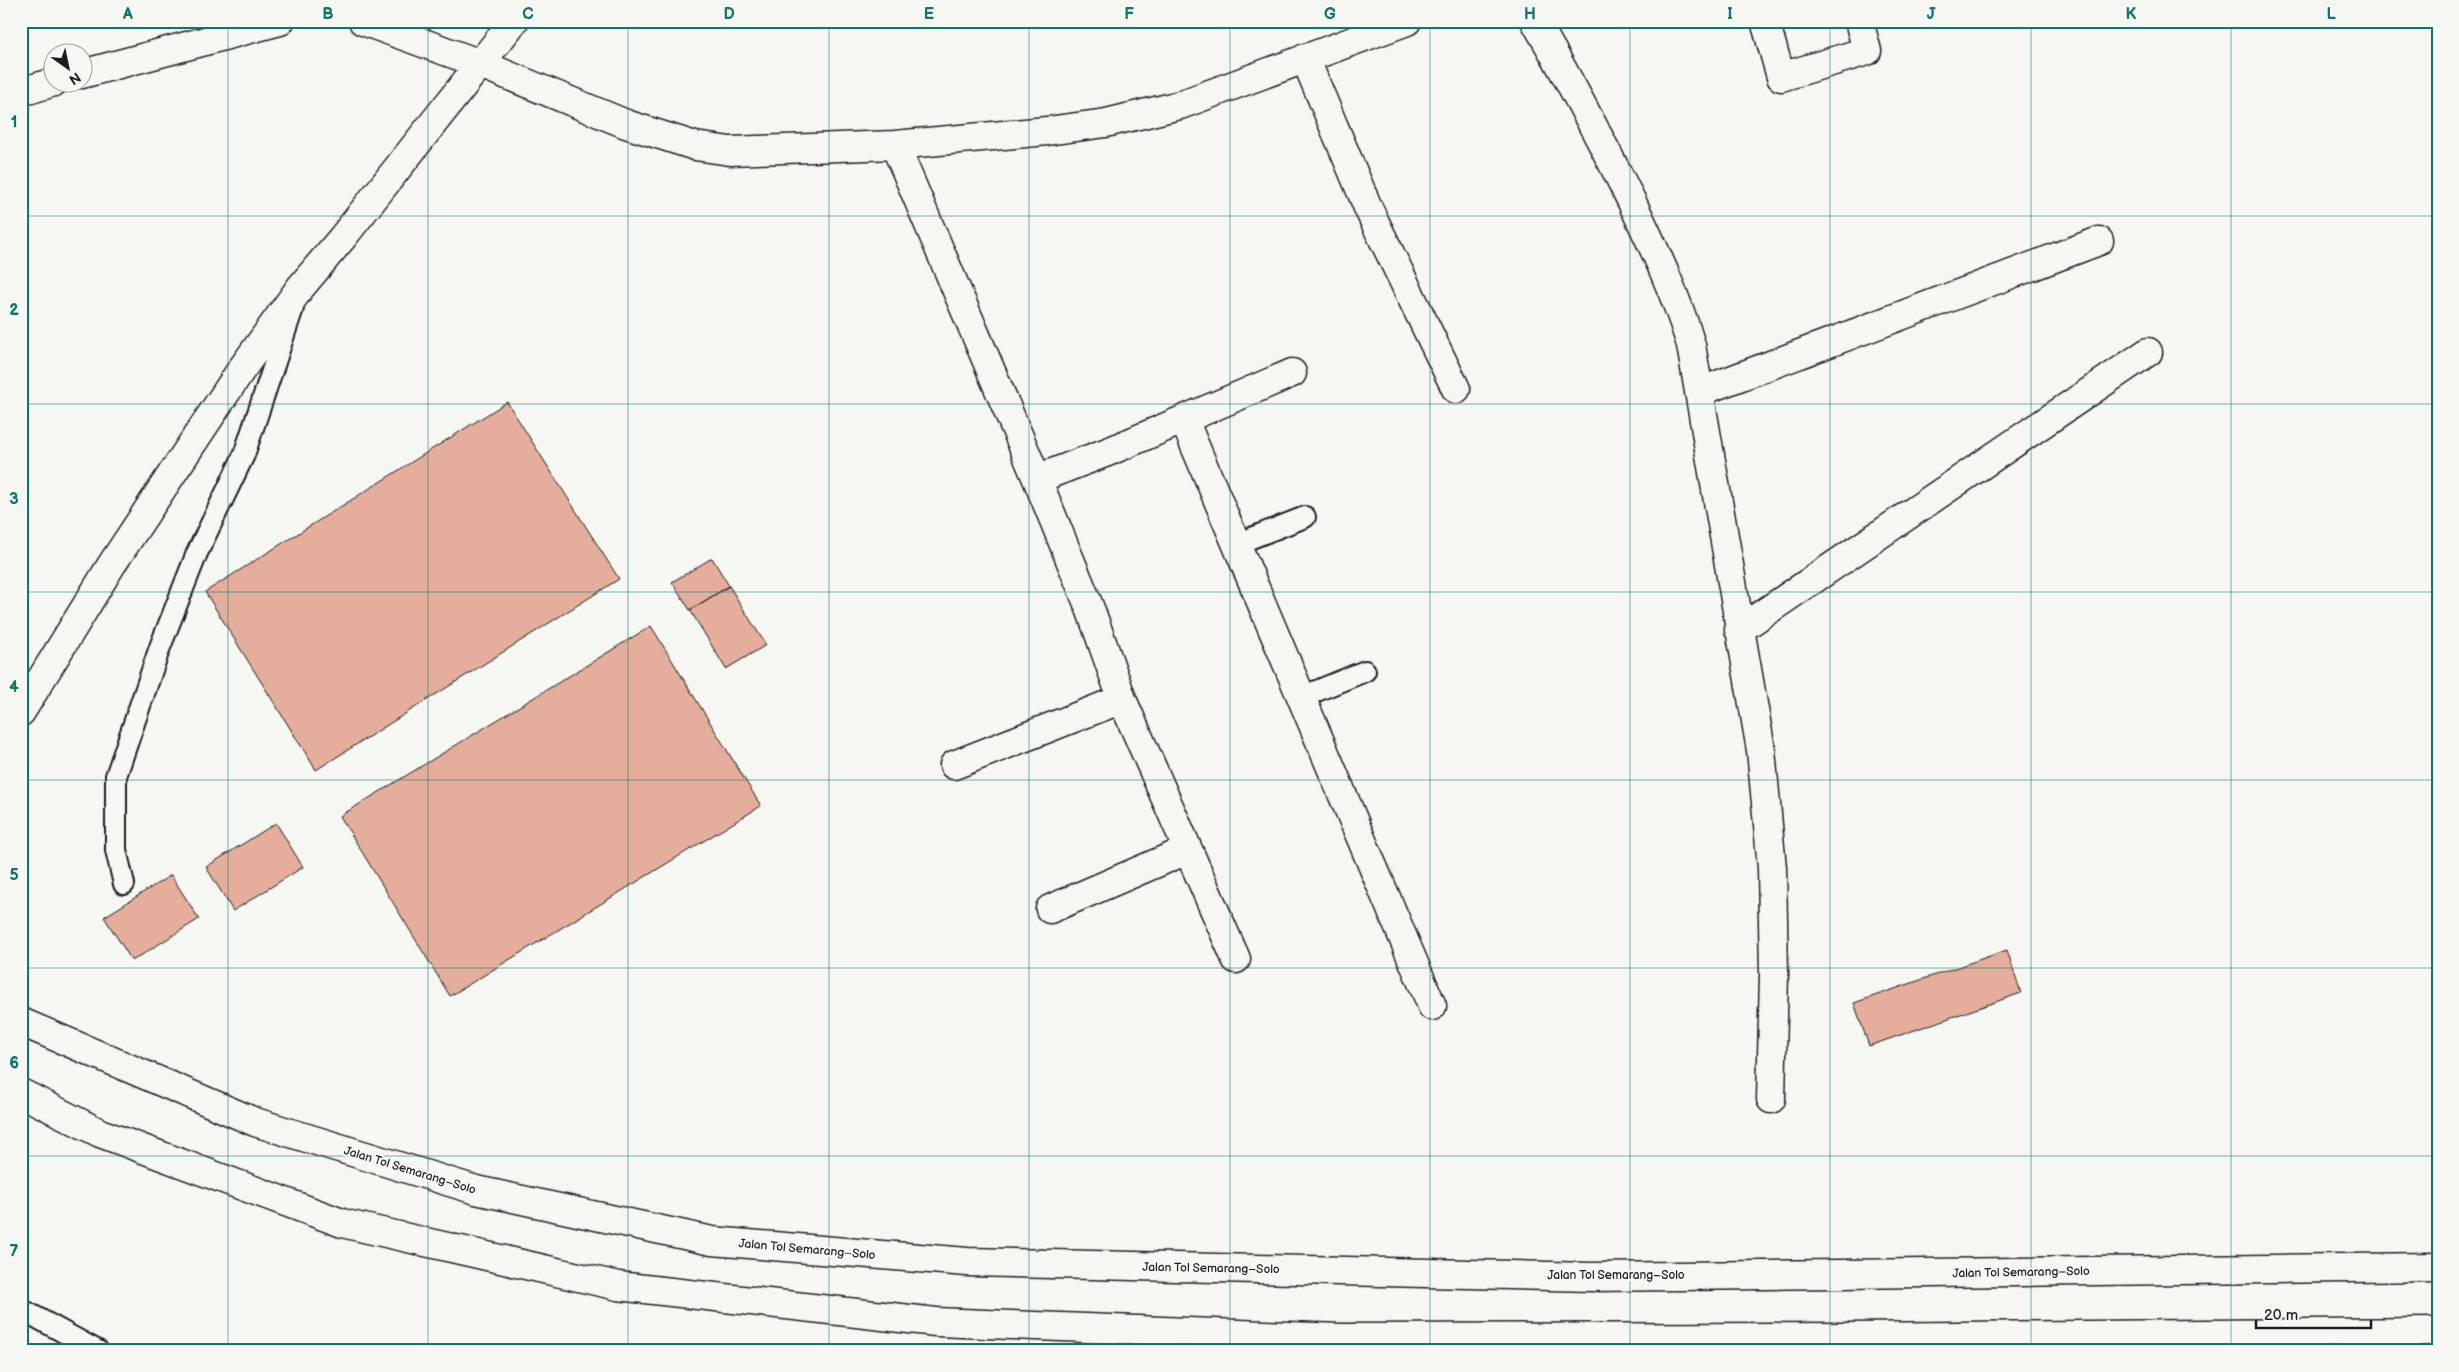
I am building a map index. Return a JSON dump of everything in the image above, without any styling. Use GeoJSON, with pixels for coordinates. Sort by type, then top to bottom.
{"type":"FeatureCollection","features":[{"type":"Feature","properties":{"kind":"main road"},"geometry":{"type":"LineString","coordinates":[[92,70],[201,32],[280,21]]}},
{"type":"Feature","properties":{"kind":"main road"},"geometry":{"type":"LineString","coordinates":[[363,21],[478,63],[626,124],[695,146],[730,151],[895,145],[1046,131],[1106,123],[1180,105],[1407,21]]}},
{"type":"Feature","properties":{"kind":"main road"},"geometry":{"type":"LineString","coordinates":[[21,712],[112,564],[241,370],[300,288],[343,237],[478,63],[514,21]]}},
{"type":"Feature","properties":{"kind":"main road"},"geometry":{"type":"LineString","coordinates":[[1535,21],[1612,162],[1678,303],[1691,345],[1761,750],[1772,868],[1774,974],[1771,1099]]}},
{"type":"Feature","properties":{"kind":"main road"},"geometry":{"type":"LineString","coordinates":[[1765,21],[1781,77],[1867,51],[1859,21]]}},
{"type":"Feature","properties":{"kind":"main road"},"geometry":{"type":"LineString","coordinates":[[1305,58],[1369,210],[1456,389]]}},
{"type":"Feature","properties":{"kind":"main road"},"geometry":{"type":"LineString","coordinates":[[21,92],[42,86]]}},
{"type":"Feature","properties":{"kind":"main road"},"geometry":{"type":"LineString","coordinates":[[895,145],[1037,479],[1091,611],[1122,699],[1186,850],[1236,959]]}},
{"type":"Feature","properties":{"kind":"main road"},"geometry":{"type":"LineString","coordinates":[[1698,392],[2099,241]]}},
{"type":"Feature","properties":{"kind":"main road"},"geometry":{"type":"LineString","coordinates":[[1739,630],[2148,352]]}},
{"type":"Feature","properties":{"kind":"main road"},"geometry":{"type":"LineString","coordinates":[[1037,479],[1184,420],[1292,373]]}},
{"type":"Feature","properties":{"kind":"main road"},"geometry":{"type":"LineString","coordinates":[[1184,420],[1432,1006]]}},
{"type":"Feature","properties":{"kind":"main road"},"geometry":{"type":"LineString","coordinates":[[954,765],[1122,699]]}},
{"type":"Feature","properties":{"kind":"main road"},"geometry":{"type":"LineString","coordinates":[[1050,909],[1186,850]]}},
{"type":"Feature","properties":{"kind":"main road","name":"Jalan Tol Semarang–Solo"},"geometry":{"type":"LineString","coordinates":[[21,1022],[255,1122],[476,1190],[712,1241],[967,1262],[1592,1276],[2438,1267]]}},
{"type":"Feature","properties":{"kind":"main road"},"geometry":{"type":"LineString","coordinates":[[21,1092],[100,1133],[342,1223],[618,1286],[936,1322],[1341,1338],[1848,1337],[2438,1332]]}},
{"type":"Feature","properties":{"kind":"lane"},"geometry":{"type":"LineString","coordinates":[[124,884],[116,850],[116,776],[160,647],[194,561],[244,455],[300,288]]}},
{"type":"Feature","properties":{"kind":"lane"},"geometry":{"type":"LineString","coordinates":[[1236,544],[1305,517]]}},
{"type":"Feature","properties":{"kind":"lane"},"geometry":{"type":"LineString","coordinates":[[1302,697],[1365,671]]}},
{"type":"Feature","properties":{"kind":"lane"},"geometry":{"type":"LineString","coordinates":[[21,1309],[98,1351]]}},
{"type":"Feature","properties":{"kind":"building"},"geometry":{"type":"Polygon","coordinates":[[[507,402],[619,579],[316,770],[205,592],[507,402]]]}},
{"type":"Feature","properties":{"kind":"building"},"geometry":{"type":"Polygon","coordinates":[[[712,558],[729,586],[690,610],[672,582],[712,558]]]}},
{"type":"Feature","properties":{"kind":"building"},"geometry":{"type":"Polygon","coordinates":[[[729,586],[766,645],[726,669],[690,610],[729,586]]]}},
{"type":"Feature","properties":{"kind":"building"},"geometry":{"type":"Polygon","coordinates":[[[651,626],[761,806],[450,996],[340,816],[651,626]]]}},
{"type":"Feature","properties":{"kind":"building"},"geometry":{"type":"Polygon","coordinates":[[[276,823],[303,867],[233,911],[206,867],[276,823]]]}},
{"type":"Feature","properties":{"kind":"building"},"geometry":{"type":"Polygon","coordinates":[[[171,875],[199,919],[132,961],[104,917],[171,875]]]}},
{"type":"Feature","properties":{"kind":"building"},"geometry":{"type":"Polygon","coordinates":[[[2007,950],[2021,993],[1869,1046],[1854,1003],[2007,950]]]}}]}
